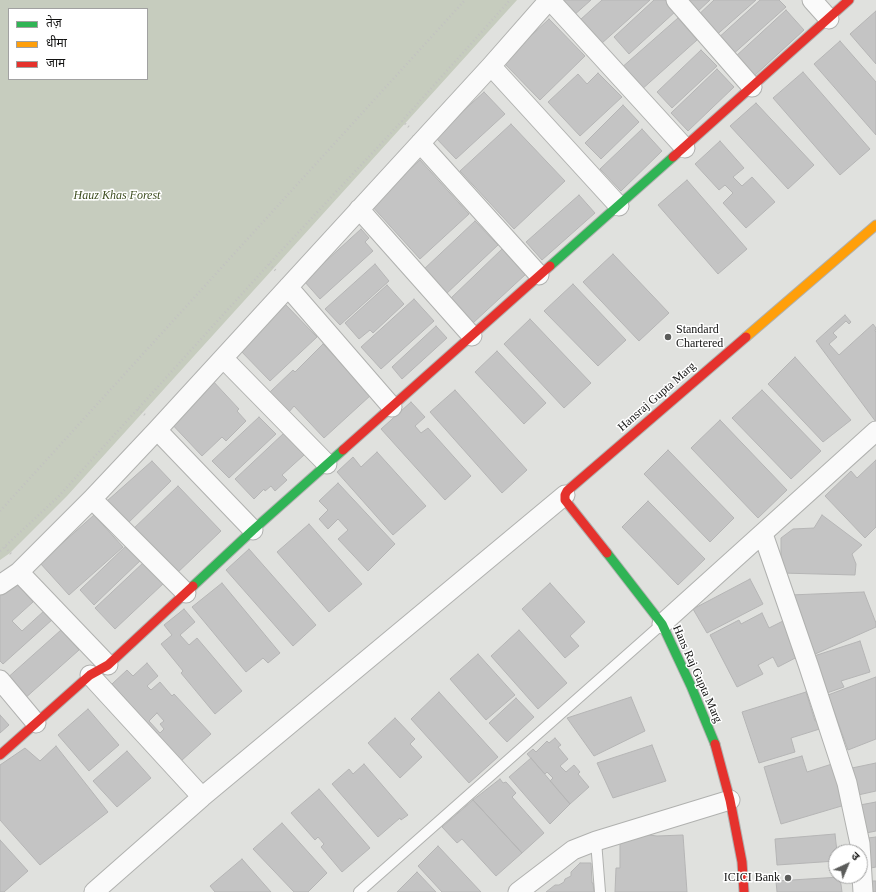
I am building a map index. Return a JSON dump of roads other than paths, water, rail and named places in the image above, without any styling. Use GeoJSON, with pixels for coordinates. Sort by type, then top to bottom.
{"type":"FeatureCollection","features":[{"type":"Feature","properties":{"kind":"street"},"geometry":{"type":"LineString","coordinates":[[0,585],[19,572],[92,499],[157,430],[491,66],[549,0],[685,148]]}},
{"type":"Feature","properties":{"kind":"street"},"geometry":{"type":"LineString","coordinates":[[676,0],[752,87]]}},
{"type":"Feature","properties":{"kind":"street"},"geometry":{"type":"LineString","coordinates":[[812,0],[829,19]]}},
{"type":"Feature","properties":{"kind":"street"},"geometry":{"type":"LineString","coordinates":[[0,755],[90,675],[108,665],[253,530],[539,275],[685,148],[849,0]]}},
{"type":"Feature","properties":{"kind":"street"},"geometry":{"type":"LineString","coordinates":[[491,66],[619,206]]}},
{"type":"Feature","properties":{"kind":"street"},"geometry":{"type":"LineString","coordinates":[[420,143],[539,275]]}},
{"type":"Feature","properties":{"kind":"street"},"geometry":{"type":"LineString","coordinates":[[359,209],[472,336]]}},
{"type":"Feature","properties":{"kind":"street","name":"Hansraj Gupta Marg"},"geometry":{"type":"LineString","coordinates":[[565,495],[567,491],[578,481],[876,226]]}},
{"type":"Feature","properties":{"kind":"street"},"geometry":{"type":"LineString","coordinates":[[288,287],[392,407]]}},
{"type":"Feature","properties":{"kind":"street"},"geometry":{"type":"LineString","coordinates":[[224,358],[328,464]]}},
{"type":"Feature","properties":{"kind":"street"},"geometry":{"type":"LineString","coordinates":[[157,430],[253,530]]}},
{"type":"Feature","properties":{"kind":"street"},"geometry":{"type":"LineString","coordinates":[[662,624],[876,431]]}},
{"type":"Feature","properties":{"kind":"street"},"geometry":{"type":"LineString","coordinates":[[94,892],[202,797],[565,495]]}},
{"type":"Feature","properties":{"kind":"street","name":"Hans Raj Gupta Marg"},"geometry":{"type":"LineString","coordinates":[[565,495],[565,500],[569,506],[662,624],[691,686],[716,746],[730,800],[742,862],[744,892]]}},
{"type":"Feature","properties":{"kind":"street"},"geometry":{"type":"LineString","coordinates":[[92,499],[186,593]]}},
{"type":"Feature","properties":{"kind":"street"},"geometry":{"type":"LineString","coordinates":[[763,534],[847,783],[860,844],[863,892]]}},
{"type":"Feature","properties":{"kind":"street"},"geometry":{"type":"LineString","coordinates":[[19,572],[108,665]]}},
{"type":"Feature","properties":{"kind":"street"},"geometry":{"type":"LineString","coordinates":[[90,675],[202,797]]}},
{"type":"Feature","properties":{"kind":"street"},"geometry":{"type":"LineString","coordinates":[[0,680],[36,722]]}},
{"type":"Feature","properties":{"kind":"street"},"geometry":{"type":"LineString","coordinates":[[518,892],[574,850],[596,841],[730,800]]}},
{"type":"Feature","properties":{"kind":"lane"},"geometry":{"type":"LineString","coordinates":[[359,892],[662,624]]}},
{"type":"Feature","properties":{"kind":"lane"},"geometry":{"type":"LineString","coordinates":[[596,841],[600,892]]}},
{"type":"Feature","properties":{"kind":"place","name":"Standard Chartered"},"geometry":{"type":"Point","coordinates":[668,337]}},
{"type":"Feature","properties":{"kind":"place","name":"ICICI Bank"},"geometry":{"type":"Point","coordinates":[788,878]}},
{"type":"Feature","properties":{"kind":"park label","name":"Hauz Khas Forest"},"geometry":{"type":"Point","coordinates":[117,196]}}]}
